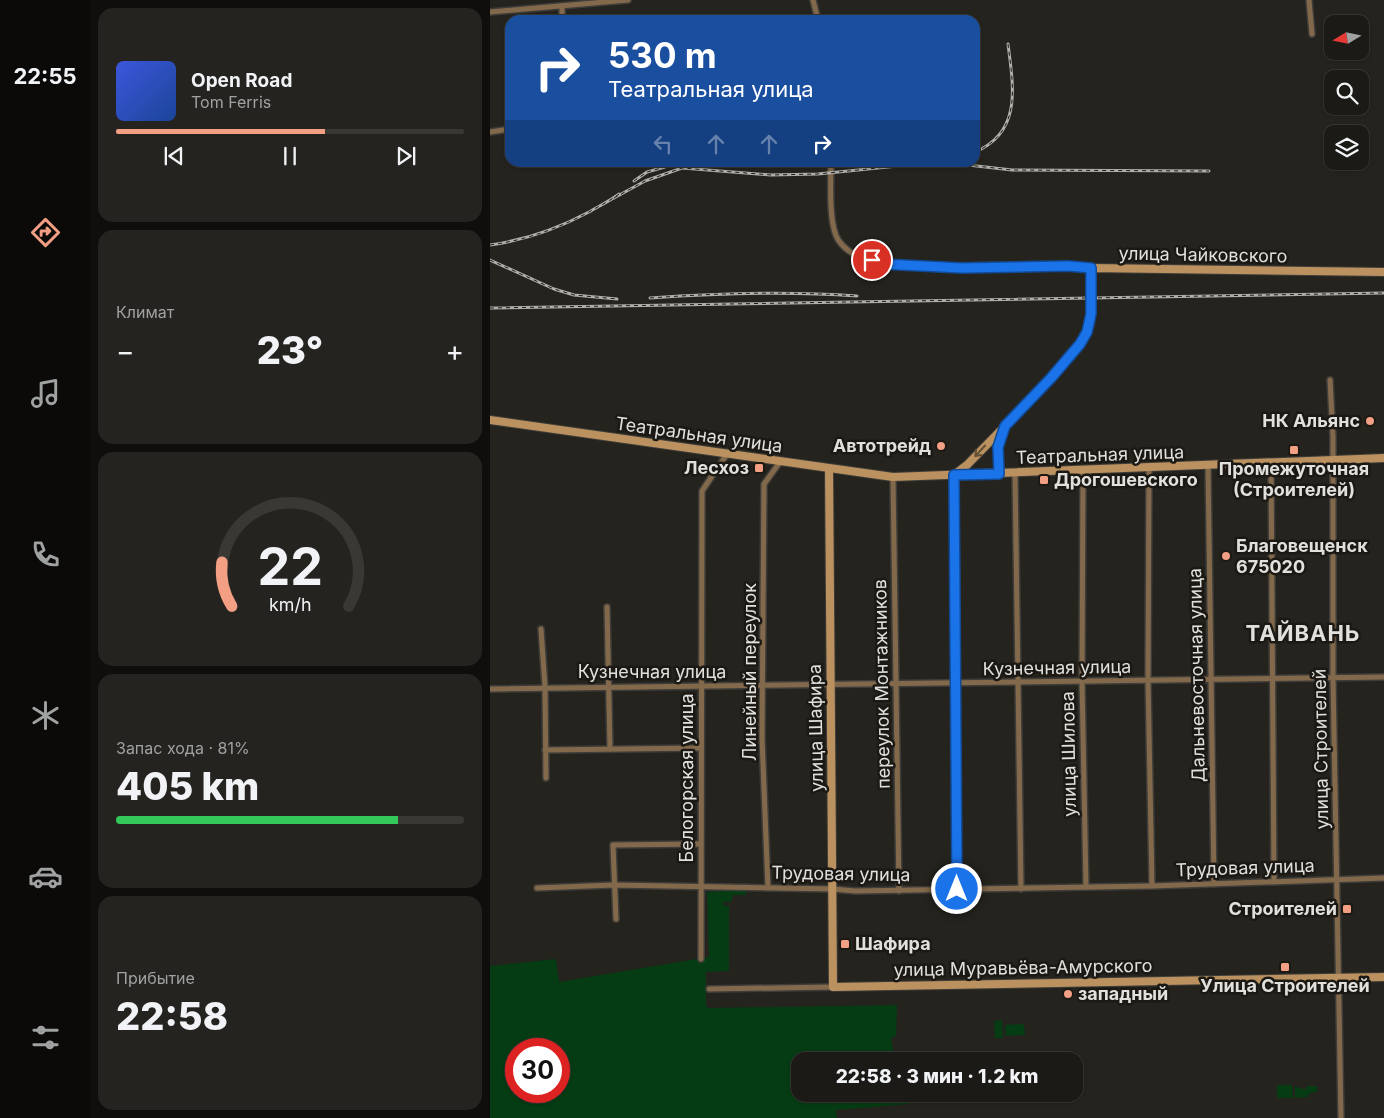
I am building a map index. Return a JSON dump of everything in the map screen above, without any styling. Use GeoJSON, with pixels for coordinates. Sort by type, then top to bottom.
{"type":"FeatureCollection","features":[{"type":"Feature","properties":{"kind":"street"},"geometry":{"type":"LineString","coordinates":[[490,12],[562,6],[583,2],[628,0]]}},
{"type":"Feature","properties":{"kind":"street"},"geometry":{"type":"LineString","coordinates":[[813,0],[817,15]]}},
{"type":"Feature","properties":{"kind":"street"},"geometry":{"type":"LineString","coordinates":[[1309,0],[1312,34]]}},
{"type":"Feature","properties":{"kind":"street"},"geometry":{"type":"LineString","coordinates":[[562,6],[562,15]]}},
{"type":"Feature","properties":{"kind":"street"},"geometry":{"type":"LineString","coordinates":[[490,132],[505,130]]}},
{"type":"Feature","properties":{"kind":"street","name":"улица Чайковского"},"geometry":{"type":"LineString","coordinates":[[831,167],[833,221],[838,240],[848,250],[861,257],[882,264],[962,268],[1068,266],[1091,268],[1384,272]]}},
{"type":"Feature","properties":{"kind":"street"},"geometry":{"type":"LineString","coordinates":[[957,889],[954,475],[1005,426],[1051,378],[1080,344],[1087,332],[1091,314],[1091,268]]}},
{"type":"Feature","properties":{"kind":"street","name":"улица Строителей"},"geometry":{"type":"LineString","coordinates":[[1330,380],[1333,437],[1333,678],[1341,1118]]}},
{"type":"Feature","properties":{"kind":"street","name":"Театральная улица"},"geometry":{"type":"LineString","coordinates":[[490,420],[893,477],[1149,469],[1384,458]]}},
{"type":"Feature","properties":{"kind":"street"},"geometry":{"type":"LineString","coordinates":[[999,474],[998,447],[1005,426]]}},
{"type":"Feature","properties":{"kind":"street","name":"Белогорская улица"},"geometry":{"type":"LineString","coordinates":[[702,959],[702,491],[727,454]]}},
{"type":"Feature","properties":{"kind":"street","name":"Линейный переулок"},"geometry":{"type":"LineString","coordinates":[[768,888],[762,738],[764,484],[780,462]]}},
{"type":"Feature","properties":{"kind":"street"},"geometry":{"type":"LineString","coordinates":[[1270,464],[1274,881]]}},
{"type":"Feature","properties":{"kind":"street","name":"Дальневосточная улица"},"geometry":{"type":"LineString","coordinates":[[1208,466],[1214,884]]}},
{"type":"Feature","properties":{"kind":"street","name":"улица Шафира"},"geometry":{"type":"LineString","coordinates":[[829,469],[833,987]]}},
{"type":"Feature","properties":{"kind":"street"},"geometry":{"type":"LineString","coordinates":[[1149,469],[1148,680],[1152,886]]}},
{"type":"Feature","properties":{"kind":"street","name":"улица Шилова"},"geometry":{"type":"LineString","coordinates":[[1082,471],[1082,681],[1086,887]]}},
{"type":"Feature","properties":{"kind":"street"},"geometry":{"type":"LineString","coordinates":[[1015,474],[1021,889]]}},
{"type":"Feature","properties":{"kind":"street","name":"переулок Монтажников"},"geometry":{"type":"LineString","coordinates":[[893,477],[899,891]]}},
{"type":"Feature","properties":{"kind":"street"},"geometry":{"type":"LineString","coordinates":[[607,607],[610,749]]}},
{"type":"Feature","properties":{"kind":"street"},"geometry":{"type":"LineString","coordinates":[[541,629],[545,687],[546,778]]}},
{"type":"Feature","properties":{"kind":"street","name":"Кузнечная улица"},"geometry":{"type":"LineString","coordinates":[[490,689],[1384,677]]}},
{"type":"Feature","properties":{"kind":"street"},"geometry":{"type":"LineString","coordinates":[[545,750],[701,748]]}},
{"type":"Feature","properties":{"kind":"street"},"geometry":{"type":"LineString","coordinates":[[616,919],[613,884],[613,846],[701,844]]}},
{"type":"Feature","properties":{"kind":"street","name":"Трудовая улица"},"geometry":{"type":"LineString","coordinates":[[537,888],[613,884],[833,889],[856,892],[1152,886],[1384,878]]}},
{"type":"Feature","properties":{"kind":"street"},"geometry":{"type":"LineString","coordinates":[[1339,977],[1384,977]]}},
{"type":"Feature","properties":{"kind":"street","name":"улица Муравьёва-Амурского"},"geometry":{"type":"LineString","coordinates":[[708,989],[1339,977]]}},
{"type":"Feature","properties":{"kind":"green space"},"geometry":{"type":"Polygon","coordinates":[[[746,890],[746,895],[733,895],[731,902],[723,902],[724,906],[729,906],[729,971],[706,972],[706,1005],[708,1008],[897,1005],[896,1036],[891,1038],[893,1051],[897,1052],[791,1052],[791,1102],[909,1102],[909,1104],[836,1110],[837,1118],[490,1118],[490,966],[556,959],[559,982],[709,957],[707,892],[746,890]]]}},
{"type":"Feature","properties":{"kind":"green space"},"geometry":{"type":"Polygon","coordinates":[[[1002,1020],[1003,1038],[995,1038],[994,1021],[1002,1020]]]}},
{"type":"Feature","properties":{"kind":"green space"},"geometry":{"type":"Polygon","coordinates":[[[1024,1024],[1025,1035],[1006,1036],[1005,1025],[1024,1024]]]}},
{"type":"Feature","properties":{"kind":"green space"},"geometry":{"type":"Polygon","coordinates":[[[1277,1085],[1292,1085],[1293,1098],[1277,1098],[1277,1085]]]}},
{"type":"Feature","properties":{"kind":"green space"},"geometry":{"type":"Polygon","coordinates":[[[1295,1086],[1305,1090],[1307,1086],[1317,1086],[1317,1092],[1309,1093],[1308,1097],[1295,1098],[1295,1086]]]}},
{"type":"Feature","properties":{"kind":"railway"},"geometry":{"type":"LineString","coordinates":[[980,149],[990,143],[1001,132],[1008,120],[1012,91],[1008,44]]}},
{"type":"Feature","properties":{"kind":"railway"},"geometry":{"type":"LineString","coordinates":[[980,166],[1012,170],[1209,171]]}},
{"type":"Feature","properties":{"kind":"railway"},"geometry":{"type":"LineString","coordinates":[[634,181],[647,172],[665,167]]}},
{"type":"Feature","properties":{"kind":"railway"},"geometry":{"type":"LineString","coordinates":[[614,198],[645,181],[682,168],[771,175],[818,174],[888,167]]}},
{"type":"Feature","properties":{"kind":"railway"},"geometry":{"type":"LineString","coordinates":[[490,245],[529,237],[553,229],[589,212],[619,194]]}},
{"type":"Feature","properties":{"kind":"railway"},"geometry":{"type":"LineString","coordinates":[[490,260],[554,289],[574,295],[617,299]]}},
{"type":"Feature","properties":{"kind":"railway"},"geometry":{"type":"LineString","coordinates":[[650,298],[754,293],[857,296]]}},
{"type":"Feature","properties":{"kind":"railway"},"geometry":{"type":"LineString","coordinates":[[490,308],[1384,293]]}},
{"type":"Feature","properties":{"kind":"place","name":"НК Альянс"},"geometry":{"type":"Point","coordinates":[1370,421]}},
{"type":"Feature","properties":{"kind":"place","name":"Автотрейд"},"geometry":{"type":"Point","coordinates":[941,446]}},
{"type":"Feature","properties":{"kind":"place","name":"Промежуточная (Строителей)"},"geometry":{"type":"Point","coordinates":[1294,450]}},
{"type":"Feature","properties":{"kind":"place","name":"Лесхоз"},"geometry":{"type":"Point","coordinates":[759,468]}},
{"type":"Feature","properties":{"kind":"place","name":"Дрогошевского"},"geometry":{"type":"Point","coordinates":[1044,480]}},
{"type":"Feature","properties":{"kind":"place","name":"Благовещенск 675020"},"geometry":{"type":"Point","coordinates":[1226,556]}},
{"type":"Feature","properties":{"kind":"place","name":"Строителей"},"geometry":{"type":"Point","coordinates":[1347,909]}},
{"type":"Feature","properties":{"kind":"place","name":"Шафира"},"geometry":{"type":"Point","coordinates":[845,944]}},
{"type":"Feature","properties":{"kind":"place","name":"Улица Строителей"},"geometry":{"type":"Point","coordinates":[1285,967]}},
{"type":"Feature","properties":{"kind":"place","name":"западный"},"geometry":{"type":"Point","coordinates":[1068,994]}},
{"type":"Feature","properties":{"kind":"district","name":"ТАЙВАНЬ"},"geometry":{"type":"Point","coordinates":[1303,633]}},
{"type":"Feature","properties":{"kind":"route"},"geometry":{"type":"LineString","coordinates":[[872,260],[882,264],[962,268],[1068,266],[1091,268],[1091,314],[1087,332],[1080,344],[1051,378],[1005,426],[998,447],[999,474],[954,475],[957,889]]}}]}
